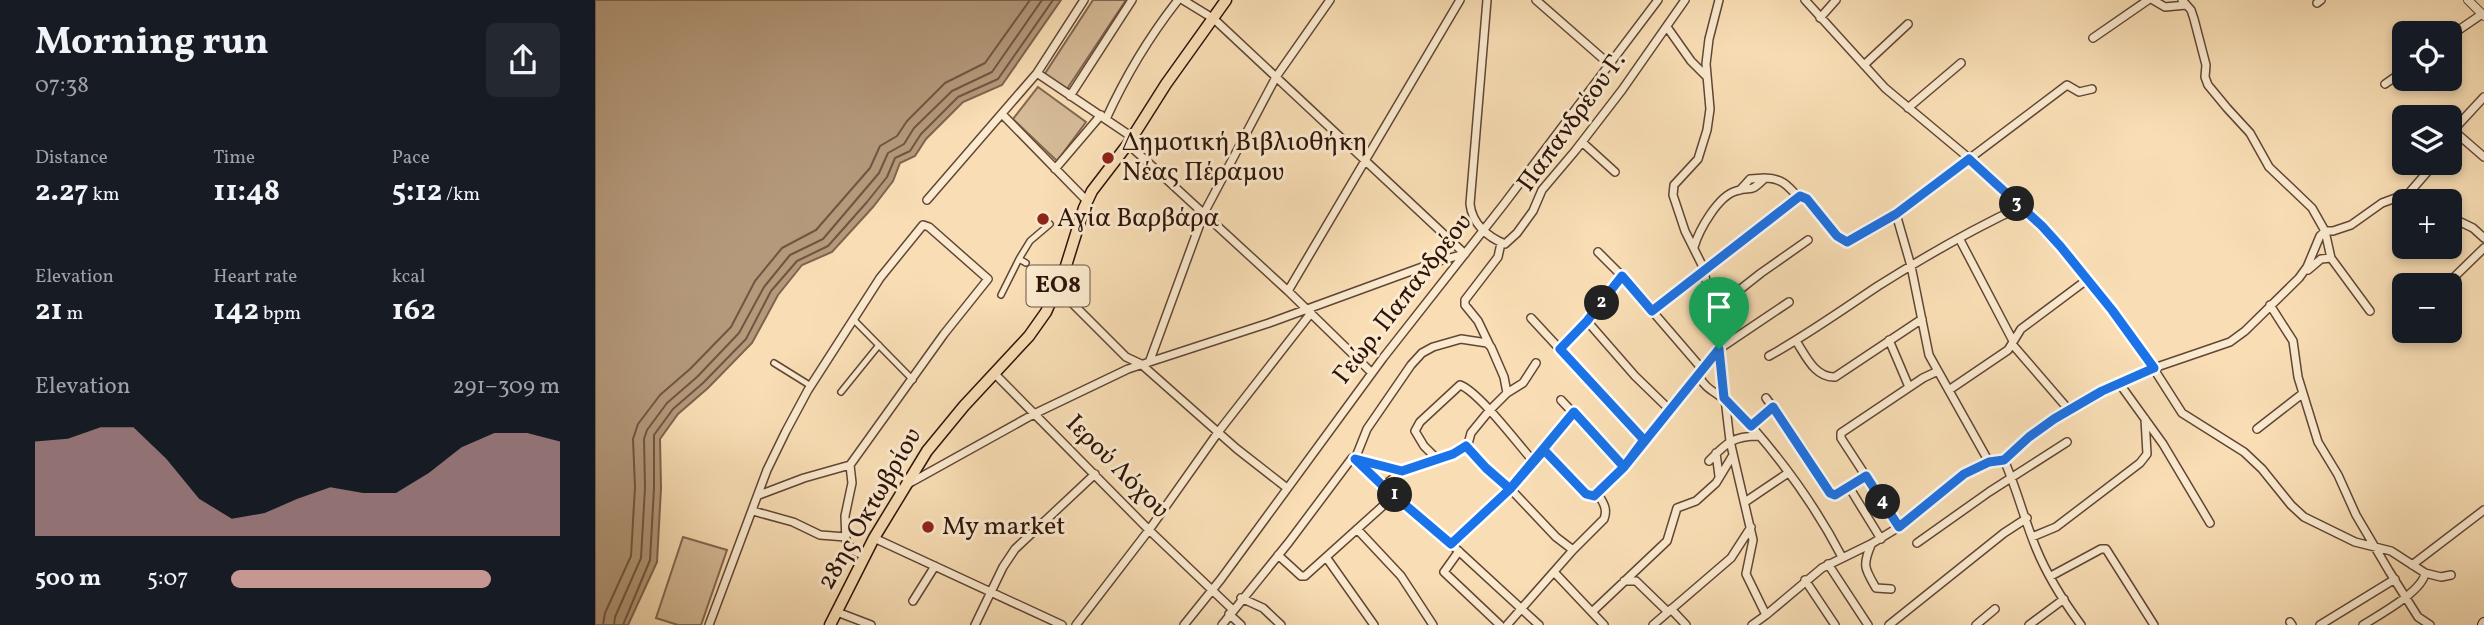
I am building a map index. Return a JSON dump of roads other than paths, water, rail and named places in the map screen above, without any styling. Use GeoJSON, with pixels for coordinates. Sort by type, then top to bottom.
{"type":"FeatureCollection","features":[{"type":"Feature","properties":{"kind":"main road","name":"28ης Οκτωβρίου"},"geometry":{"type":"LineString","coordinates":[[830,625],[874,538],[935,440],[1036,327],[1057,288],[1087,201],[1098,182],[1226,0]]}},
{"type":"Feature","properties":{"kind":"street"},"geometry":{"type":"LineString","coordinates":[[927,200],[1037,73],[1084,0]]}},
{"type":"Feature","properties":{"kind":"street"},"geometry":{"type":"LineString","coordinates":[[1070,96],[1132,0]]}},
{"type":"Feature","properties":{"kind":"street"},"geometry":{"type":"LineString","coordinates":[[1055,169],[1104,117],[1135,60],[1181,0],[1213,19],[1465,254]]}},
{"type":"Feature","properties":{"kind":"street"},"geometry":{"type":"LineString","coordinates":[[1150,360],[1203,213],[1276,76],[1330,0]]}},
{"type":"Feature","properties":{"kind":"street"},"geometry":{"type":"LineString","coordinates":[[1288,291],[1460,0]]}},
{"type":"Feature","properties":{"kind":"street"},"geometry":{"type":"LineString","coordinates":[[1487,0],[1470,204],[1471,212],[1483,230],[1501,243],[1498,257],[1465,300],[1465,305],[1478,321],[1503,377],[1507,393]]}},
{"type":"Feature","properties":{"kind":"street"},"geometry":{"type":"LineString","coordinates":[[1536,0],[1609,64]]}},
{"type":"Feature","properties":{"kind":"street","name":"Γεώρ. Παπανδρέου"},"geometry":{"type":"LineString","coordinates":[[1184,625],[1210,589],[1221,579],[1372,373],[1658,0]]}},
{"type":"Feature","properties":{"kind":"street","name":"Παπανδρέου Γ."},"geometry":{"type":"LineString","coordinates":[[1501,243],[1508,243],[1517,233],[1533,211],[1542,190],[1582,142],[1685,0]]}},
{"type":"Feature","properties":{"kind":"street"},"geometry":{"type":"LineString","coordinates":[[1719,0],[1709,38],[1706,77],[1710,109],[1703,143],[1694,165],[1684,173],[1672,191],[1677,210],[1704,272],[1719,332],[1730,441],[1751,527],[1753,548],[1746,574]]}},
{"type":"Feature","properties":{"kind":"street"},"geometry":{"type":"LineString","coordinates":[[1805,0],[1885,88],[1969,159],[2042,226],[2088,279],[2154,368],[2178,409],[2244,452],[2297,511],[2315,523],[2355,542],[2391,551],[2425,573],[2441,577],[2451,575]]}},
{"type":"Feature","properties":{"kind":"street"},"geometry":{"type":"LineString","coordinates":[[1819,18],[1836,0]]}},
{"type":"Feature","properties":{"kind":"street"},"geometry":{"type":"LineString","coordinates":[[2093,38],[2151,0],[2165,7],[2184,2],[2195,19],[2208,85],[2250,133],[2269,167],[2312,208],[2325,231],[2331,258],[2370,311]]}},
{"type":"Feature","properties":{"kind":"street"},"geometry":{"type":"LineString","coordinates":[[2462,28],[2483,15],[2468,0]]}},
{"type":"Feature","properties":{"kind":"street"},"geometry":{"type":"LineString","coordinates":[[1864,65],[1908,24]]}},
{"type":"Feature","properties":{"kind":"street"},"geometry":{"type":"LineString","coordinates":[[1667,27],[1706,77]]}},
{"type":"Feature","properties":{"kind":"street"},"geometry":{"type":"LineString","coordinates":[[1908,107],[1961,63]]}},
{"type":"Feature","properties":{"kind":"street"},"geometry":{"type":"LineString","coordinates":[[1037,73],[1104,117],[1130,140],[1372,373]]}},
{"type":"Feature","properties":{"kind":"street"},"geometry":{"type":"LineString","coordinates":[[2385,84],[2392,79]]}},
{"type":"Feature","properties":{"kind":"street"},"geometry":{"type":"LineString","coordinates":[[1652,311],[1799,198],[1807,199],[1837,236],[1847,242],[1896,214],[2067,85],[2079,92],[2092,89]]}},
{"type":"Feature","properties":{"kind":"street"},"geometry":{"type":"LineString","coordinates":[[2462,122],[2484,97]]}},
{"type":"Feature","properties":{"kind":"street"},"geometry":{"type":"LineString","coordinates":[[1002,114],[1087,201]]}},
{"type":"Feature","properties":{"kind":"street"},"geometry":{"type":"LineString","coordinates":[[2462,141],[2484,157]]}},
{"type":"Feature","properties":{"kind":"street"},"geometry":{"type":"LineString","coordinates":[[1582,142],[1615,172]]}},
{"type":"Feature","properties":{"kind":"street"},"geometry":{"type":"LineString","coordinates":[[2412,189],[2425,175]]}},
{"type":"Feature","properties":{"kind":"street"},"geometry":{"type":"LineString","coordinates":[[1694,248],[1710,215],[1730,194],[1740,190],[1752,190],[1765,178],[1782,180],[1799,198]]}},
{"type":"Feature","properties":{"kind":"street"},"geometry":{"type":"LineString","coordinates":[[2299,278],[2325,231],[2351,225],[2382,203],[2392,199]]}},
{"type":"Feature","properties":{"kind":"street"},"geometry":{"type":"LineString","coordinates":[[1769,356],[1911,266],[2020,207]]}},
{"type":"Feature","properties":{"kind":"street"},"geometry":{"type":"LineString","coordinates":[[1896,214],[1911,266],[1929,355],[1989,462]]}},
{"type":"Feature","properties":{"kind":"street"},"geometry":{"type":"LineString","coordinates":[[2462,222],[2484,238]]}},
{"type":"Feature","properties":{"kind":"street"},"geometry":{"type":"LineString","coordinates":[[1001,295],[1030,241],[1050,224]]}},
{"type":"Feature","properties":{"kind":"street"},"geometry":{"type":"LineString","coordinates":[[709,625],[767,470],[811,386],[880,278],[923,225],[929,227],[988,279],[944,334],[850,465],[759,495]]}},
{"type":"Feature","properties":{"kind":"street"},"geometry":{"type":"LineString","coordinates":[[1959,238],[2013,342],[2069,410]]}},
{"type":"Feature","properties":{"kind":"street"},"geometry":{"type":"LineString","coordinates":[[1714,310],[1808,240]]}},
{"type":"Feature","properties":{"kind":"street"},"geometry":{"type":"LineString","coordinates":[[2458,273],[2484,248]]}},
{"type":"Feature","properties":{"kind":"street"},"geometry":{"type":"LineString","coordinates":[[1598,252],[1652,311],[1701,373],[1704,386],[1724,398],[1751,426],[1788,472],[1842,557]]}},
{"type":"Feature","properties":{"kind":"street"},"geometry":{"type":"LineString","coordinates":[[905,486],[1034,414],[1150,360],[1308,311],[1436,262],[1465,254]]}},
{"type":"Feature","properties":{"kind":"street"},"geometry":{"type":"LineString","coordinates":[[1752,625],[1828,564],[1881,539],[1957,478],[1989,462],[2004,460],[2035,432],[2069,410],[2154,368],[2230,342],[2245,331],[2316,262],[2331,258]]}},
{"type":"Feature","properties":{"kind":"street"},"geometry":{"type":"LineString","coordinates":[[1019,259],[1026,263]]}},
{"type":"Feature","properties":{"kind":"street"},"geometry":{"type":"LineString","coordinates":[[1560,349],[1587,321],[1622,276]]}},
{"type":"Feature","properties":{"kind":"street"},"geometry":{"type":"LineString","coordinates":[[1949,390],[2004,353],[2021,329],[2088,279]]}},
{"type":"Feature","properties":{"kind":"street"},"geometry":{"type":"LineString","coordinates":[[1057,288],[1126,357],[1141,364],[1237,449],[1287,488]]}},
{"type":"Feature","properties":{"kind":"street"},"geometry":{"type":"LineString","coordinates":[[1544,450],[1586,494],[1598,494],[1624,467],[1719,349],[1789,302]]}},
{"type":"Feature","properties":{"kind":"street"},"geometry":{"type":"LineString","coordinates":[[2270,305],[2293,341],[2302,394],[2318,442],[2376,548],[2423,624]]}},
{"type":"Feature","properties":{"kind":"street"},"geometry":{"type":"LineString","coordinates":[[1076,625],[1149,530],[1308,311]]}},
{"type":"Feature","properties":{"kind":"street"},"geometry":{"type":"LineString","coordinates":[[1531,317],[1644,440]]}},
{"type":"Feature","properties":{"kind":"street"},"geometry":{"type":"LineString","coordinates":[[853,319],[913,380]]}},
{"type":"Feature","properties":{"kind":"street"},"geometry":{"type":"LineString","coordinates":[[1796,341],[1818,373],[1835,377],[1922,319]]}},
{"type":"Feature","properties":{"kind":"street"},"geometry":{"type":"LineString","coordinates":[[1587,321],[1635,376],[1670,410]]}},
{"type":"Feature","properties":{"kind":"street"},"geometry":{"type":"LineString","coordinates":[[1355,459],[1367,429],[1422,353],[1449,341],[1461,339],[1479,341],[1490,347]]}},
{"type":"Feature","properties":{"kind":"street"},"geometry":{"type":"LineString","coordinates":[[1889,340],[1909,387]]}},
{"type":"Feature","properties":{"kind":"street"},"geometry":{"type":"LineString","coordinates":[[841,392],[879,345]]}},
{"type":"Feature","properties":{"kind":"street"},"geometry":{"type":"LineString","coordinates":[[774,363],[811,386]]}},
{"type":"Feature","properties":{"kind":"street"},"geometry":{"type":"LineString","coordinates":[[1383,486],[1402,471],[1453,454],[1466,446],[1471,433],[1489,411],[1507,393],[1523,383],[1536,363]]}},
{"type":"Feature","properties":{"kind":"street"},"geometry":{"type":"LineString","coordinates":[[1899,527],[1841,438],[1841,433],[1909,387],[1938,371]]}},
{"type":"Feature","properties":{"kind":"street","name":"Ιερού Λόχου"},"geometry":{"type":"LineString","coordinates":[[994,373],[1210,589],[1241,625]]}},
{"type":"Feature","properties":{"kind":"street"},"geometry":{"type":"LineString","coordinates":[[2119,383],[2170,454],[2210,523]]}},
{"type":"Feature","properties":{"kind":"street"},"geometry":{"type":"LineString","coordinates":[[1436,458],[1424,446],[1415,431],[1420,422],[1456,387],[1463,385],[1533,461]]}},
{"type":"Feature","properties":{"kind":"street"},"geometry":{"type":"LineString","coordinates":[[2257,429],[2302,394]]}},
{"type":"Feature","properties":{"kind":"street"},"geometry":{"type":"LineString","coordinates":[[1766,398],[1830,493],[1835,495],[1866,476]]}},
{"type":"Feature","properties":{"kind":"street"},"geometry":{"type":"LineString","coordinates":[[1561,400],[1624,467]]}},
{"type":"Feature","properties":{"kind":"street"},"geometry":{"type":"LineString","coordinates":[[1751,426],[1773,407]]}},
{"type":"Feature","properties":{"kind":"street"},"geometry":{"type":"LineString","coordinates":[[1451,544],[1510,489],[1574,412]]}},
{"type":"Feature","properties":{"kind":"street"},"geometry":{"type":"LineString","coordinates":[[2032,537],[2056,527],[2140,463],[2147,454],[2145,419]]}},
{"type":"Feature","properties":{"kind":"street"},"geometry":{"type":"LineString","coordinates":[[1709,461],[1738,437],[1759,436]]}},
{"type":"Feature","properties":{"kind":"street"},"geometry":{"type":"LineString","coordinates":[[1917,543],[2067,442]]}},
{"type":"Feature","properties":{"kind":"street"},"geometry":{"type":"LineString","coordinates":[[1466,446],[1556,537],[1573,550]]}},
{"type":"Feature","properties":{"kind":"street"},"geometry":{"type":"LineString","coordinates":[[1716,453],[1719,477]]}},
{"type":"Feature","properties":{"kind":"street"},"geometry":{"type":"LineString","coordinates":[[1592,612],[1667,541],[1677,508],[1696,502],[1716,483],[1733,455]]}},
{"type":"Feature","properties":{"kind":"street"},"geometry":{"type":"LineString","coordinates":[[1355,459],[1539,625]]}},
{"type":"Feature","properties":{"kind":"street"},"geometry":{"type":"LineString","coordinates":[[1222,625],[1348,462],[1355,459],[1402,471]]}},
{"type":"Feature","properties":{"kind":"street"},"geometry":{"type":"LineString","coordinates":[[2004,460],[2032,537],[2051,576],[2081,625]]}},
{"type":"Feature","properties":{"kind":"street"},"geometry":{"type":"LineString","coordinates":[[850,465],[852,483],[845,516],[846,542],[854,551],[865,556]]}},
{"type":"Feature","properties":{"kind":"street"},"geometry":{"type":"LineString","coordinates":[[1745,502],[1788,472]]}},
{"type":"Feature","properties":{"kind":"street"},"geometry":{"type":"LineString","coordinates":[[975,625],[1015,549],[1095,474]]}},
{"type":"Feature","properties":{"kind":"street"},"geometry":{"type":"LineString","coordinates":[[1849,487],[1881,539]]}},
{"type":"Feature","properties":{"kind":"street"},"geometry":{"type":"LineString","coordinates":[[1507,625],[1604,519],[1605,505],[1598,494]]}},
{"type":"Feature","properties":{"kind":"street"},"geometry":{"type":"LineString","coordinates":[[1278,555],[1301,576],[1308,574],[1395,495]]}},
{"type":"Feature","properties":{"kind":"street"},"geometry":{"type":"LineString","coordinates":[[2412,565],[2484,510]]}},
{"type":"Feature","properties":{"kind":"street"},"geometry":{"type":"LineString","coordinates":[[753,511],[793,522],[820,535],[846,537]]}},
{"type":"Feature","properties":{"kind":"street"},"geometry":{"type":"LineString","coordinates":[[1889,625],[2004,533],[2027,518]]}},
{"type":"Feature","properties":{"kind":"street"},"geometry":{"type":"LineString","coordinates":[[1653,625],[1731,558],[1751,527]]}},
{"type":"Feature","properties":{"kind":"street"},"geometry":{"type":"LineString","coordinates":[[1357,529],[1401,576],[1433,625]]}},
{"type":"Feature","properties":{"kind":"street"},"geometry":{"type":"LineString","coordinates":[[874,538],[1062,625]]}},
{"type":"Feature","properties":{"kind":"street"},"geometry":{"type":"LineString","coordinates":[[1864,564],[1871,544]]}},
{"type":"Feature","properties":{"kind":"street"},"geometry":{"type":"LineString","coordinates":[[2051,576],[2101,549],[2106,549],[2154,625]]}},
{"type":"Feature","properties":{"kind":"street"},"geometry":{"type":"LineString","coordinates":[[1459,551],[1444,572],[1500,625]]}},
{"type":"Feature","properties":{"kind":"street"},"geometry":{"type":"LineString","coordinates":[[1851,553],[1864,564],[1876,588],[1891,589]]}},
{"type":"Feature","properties":{"kind":"street"},"geometry":{"type":"LineString","coordinates":[[1326,557],[1374,625]]}},
{"type":"Feature","properties":{"kind":"street"},"geometry":{"type":"LineString","coordinates":[[1731,558],[1746,574],[1766,615]]}},
{"type":"Feature","properties":{"kind":"street"},"geometry":{"type":"LineString","coordinates":[[1828,564],[1868,625]]}},
{"type":"Feature","properties":{"kind":"street"},"geometry":{"type":"LineString","coordinates":[[913,601],[935,566]]}},
{"type":"Feature","properties":{"kind":"street"},"geometry":{"type":"LineString","coordinates":[[1554,572],[1604,625]]}},
{"type":"Feature","properties":{"kind":"street"},"geometry":{"type":"LineString","coordinates":[[2363,625],[2406,598],[2424,579],[2425,573]]}},
{"type":"Feature","properties":{"kind":"street"},"geometry":{"type":"LineString","coordinates":[[2320,625],[2395,579]]}},
{"type":"Feature","properties":{"kind":"street"},"geometry":{"type":"LineString","coordinates":[[1805,580],[1835,625]]}},
{"type":"Feature","properties":{"kind":"street"},"geometry":{"type":"LineString","coordinates":[[1624,581],[1636,581],[1686,625]]}},
{"type":"Feature","properties":{"kind":"street"},"geometry":{"type":"LineString","coordinates":[[1241,598],[1263,608],[1282,625]]}},
{"type":"Feature","properties":{"kind":"street"},"geometry":{"type":"LineString","coordinates":[[2029,625],[2064,599]]}},
{"type":"Feature","properties":{"kind":"street"},"geometry":{"type":"LineString","coordinates":[[1976,625],[1995,609]]}},
{"type":"Feature","properties":{"kind":"street"},"geometry":{"type":"LineString","coordinates":[[837,612],[871,625]]}},
{"type":"Feature","properties":{"kind":"water"},"geometry":{"type":"Polygon","coordinates":[[[595,0],[1061,0],[1002,85],[963,102],[926,139],[915,156],[900,163],[893,181],[873,207],[832,252],[802,265],[778,295],[752,343],[678,414],[660,439],[661,488],[657,562],[628,625],[595,625],[595,0]]]}},
{"type":"Feature","properties":{"kind":"place","name":"Δημοτική Βιβλιοθήκη Νέας Πέραμου"},"geometry":{"type":"Point","coordinates":[1108,158]}},
{"type":"Feature","properties":{"kind":"place","name":"Αγία Βαρβάρα"},"geometry":{"type":"Point","coordinates":[1043,219]}},
{"type":"Feature","properties":{"kind":"place","name":"My market"},"geometry":{"type":"Point","coordinates":[928,527]}}]}
